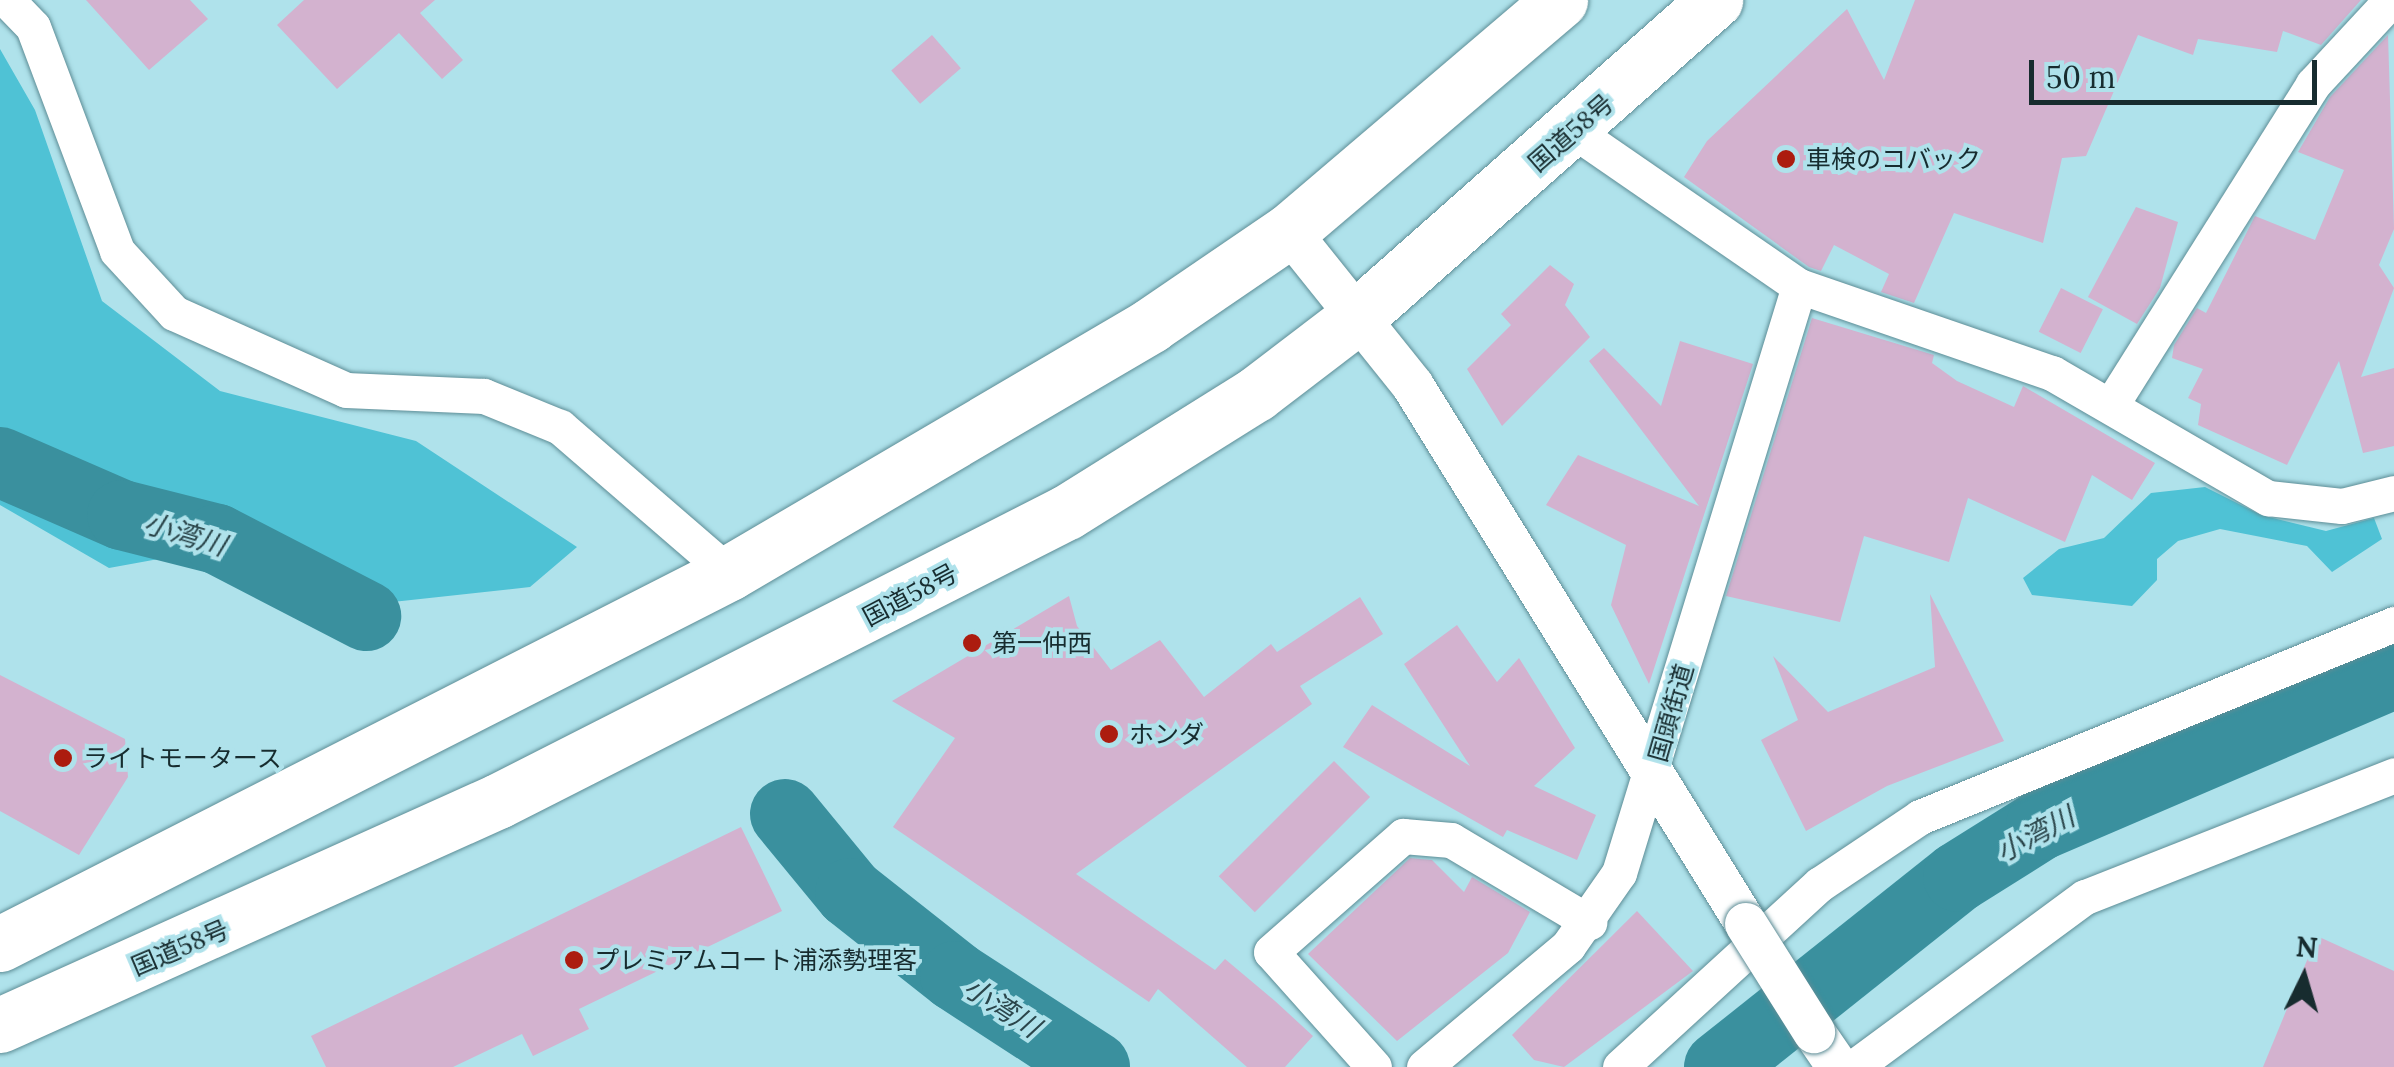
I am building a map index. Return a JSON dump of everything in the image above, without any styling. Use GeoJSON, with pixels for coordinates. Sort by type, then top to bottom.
{"type":"FeatureCollection","features":[{"type":"Feature","properties":{"kind":"highway"},"geometry":{"type":"LineString","coordinates":[[0,944],[154,862],[728,574],[1151,325],[1289,231],[1560,0]]}},
{"type":"Feature","properties":{"kind":"highway","name":"国道58号"},"geometry":{"type":"LineString","coordinates":[[0,1025],[243,922],[1068,512],[1256,394],[1358,316],[1574,131],[1715,0]]}},
{"type":"Feature","properties":{"kind":"highway"},"geometry":{"type":"LineString","coordinates":[[0,928],[154,862]]}},
{"type":"Feature","properties":{"kind":"highway"},"geometry":{"type":"LineString","coordinates":[[0,1057],[243,922]]}},
{"type":"Feature","properties":{"kind":"street"},"geometry":{"type":"LineString","coordinates":[[7,0],[33,27],[117,251],[174,312],[346,390],[484,396],[560,427],[728,574]]}},
{"type":"Feature","properties":{"kind":"street"},"geometry":{"type":"LineString","coordinates":[[2111,406],[2312,84],[2392,0]]}},
{"type":"Feature","properties":{"kind":"street"},"geometry":{"type":"LineString","coordinates":[[1574,131],[1799,286],[2052,373],[2268,498],[2342,506],[2394,493]]}},
{"type":"Feature","properties":{"kind":"street"},"geometry":{"type":"LineString","coordinates":[[1289,231],[1413,386],[1838,1067]]}},
{"type":"Feature","properties":{"kind":"street","name":"国頭街道"},"geometry":{"type":"LineString","coordinates":[[1424,1067],[1590,922],[1619,872],[1654,775],[1799,286]]}},
{"type":"Feature","properties":{"kind":"street"},"geometry":{"type":"LineString","coordinates":[[1620,1067],[1820,884],[1920,817],[2394,624]]}},
{"type":"Feature","properties":{"kind":"street"},"geometry":{"type":"LineString","coordinates":[[1854,1067],[2085,898],[2394,775]]}},
{"type":"Feature","properties":{"kind":"street"},"geometry":{"type":"LineString","coordinates":[[1374,1067],[1271,952],[1402,836],[1451,840],[1590,922]]}},
{"type":"Feature","properties":{"kind":"shaded area"},"geometry":{"type":"Polygon","coordinates":[[[0,49],[35,110],[102,301],[220,391],[416,441],[577,547],[530,587],[365,605],[175,556],[109,568],[0,505],[0,49]]]}},
{"type":"Feature","properties":{"kind":"shaded area"},"geometry":{"type":"Polygon","coordinates":[[[2205,487],[2261,515],[2326,531],[2374,518],[2382,539],[2332,572],[2307,546],[2220,529],[2178,541],[2157,559],[2157,580],[2132,606],[2032,595],[2023,578],[2059,549],[2104,538],[2151,493],[2205,487]]]}},
{"type":"Feature","properties":{"kind":"building"},"geometry":{"type":"Polygon","coordinates":[[[86,0],[190,0],[208,19],[149,70],[86,0]]]}},
{"type":"Feature","properties":{"kind":"building"},"geometry":{"type":"Polygon","coordinates":[[[304,0],[435,0],[420,13],[463,60],[442,79],[399,33],[337,89],[277,25],[304,0]]]}},
{"type":"Feature","properties":{"kind":"building"},"geometry":{"type":"Polygon","coordinates":[[[1915,0],[2361,0],[2321,45],[2283,31],[2277,52],[2198,39],[2193,55],[2138,35],[2086,156],[2062,158],[2043,243],[1954,213],[1914,303],[1881,292],[1889,274],[1834,245],[1821,271],[1809,267],[1684,177],[1707,141],[1847,9],[1884,80],[1915,0]]]}},
{"type":"Feature","properties":{"kind":"building"},"geometry":{"type":"Polygon","coordinates":[[[932,35],[961,68],[920,104],[891,70],[932,35]]]}},
{"type":"Feature","properties":{"kind":"building"},"geometry":{"type":"Polygon","coordinates":[[[2388,35],[2394,229],[2379,265],[2394,288],[2361,377],[2394,368],[2394,446],[2363,453],[2339,361],[2287,465],[2198,425],[2201,404],[2188,398],[2203,369],[2172,358],[2174,345],[2197,308],[2206,313],[2255,216],[2315,240],[2344,170],[2298,152],[2330,97],[2388,35]]]}},
{"type":"Feature","properties":{"kind":"building"},"geometry":{"type":"Polygon","coordinates":[[[2136,207],[2178,222],[2160,288],[2137,324],[2088,297],[2136,207]]]}},
{"type":"Feature","properties":{"kind":"building"},"geometry":{"type":"Polygon","coordinates":[[[1550,265],[1574,284],[1565,305],[1590,337],[1502,426],[1467,369],[1511,325],[1501,314],[1550,265]]]}},
{"type":"Feature","properties":{"kind":"building"},"geometry":{"type":"Polygon","coordinates":[[[2061,288],[2103,309],[2081,353],[2039,332],[2061,288]]]}},
{"type":"Feature","properties":{"kind":"building"},"geometry":{"type":"Polygon","coordinates":[[[1812,318],[1934,355],[1932,363],[1957,381],[2014,407],[2023,386],[2155,463],[2132,500],[2092,475],[2065,542],[1968,498],[1949,562],[1864,536],[1840,622],[1726,596],[1812,318]]]}},
{"type":"Feature","properties":{"kind":"building"},"geometry":{"type":"Polygon","coordinates":[[[1680,341],[1753,364],[1649,684],[1611,605],[1626,545],[1546,505],[1578,455],[1699,506],[1589,361],[1604,348],[1661,406],[1680,341]]]}},
{"type":"Feature","properties":{"kind":"building"},"geometry":{"type":"Polygon","coordinates":[[[1930,594],[2004,741],[1887,786],[1806,831],[1761,740],[1798,720],[1773,656],[1828,712],[1935,667],[1930,594]]]}},
{"type":"Feature","properties":{"kind":"building"},"geometry":{"type":"Polygon","coordinates":[[[1069,596],[1077,626],[1111,670],[1160,640],[1204,697],[1271,644],[1277,652],[1360,597],[1383,634],[1300,686],[1312,704],[1076,874],[1215,970],[1225,959],[1313,1036],[1285,1067],[1247,1067],[1158,989],[1149,1002],[893,827],[955,738],[892,701],[1069,596]]]}},
{"type":"Feature","properties":{"kind":"building"},"geometry":{"type":"Polygon","coordinates":[[[1457,625],[1497,682],[1519,658],[1575,748],[1534,786],[1596,815],[1577,860],[1507,830],[1503,837],[1343,747],[1372,705],[1470,766],[1404,664],[1457,625]]]}},
{"type":"Feature","properties":{"kind":"building","name":"ライトモータース"},"geometry":{"type":"Polygon","coordinates":[[[0,675],[125,739],[128,777],[79,855],[0,811],[0,675]]]}},
{"type":"Feature","properties":{"kind":"building"},"geometry":{"type":"Polygon","coordinates":[[[1334,761],[1370,797],[1255,912],[1219,876],[1334,761]]]}},
{"type":"Feature","properties":{"kind":"building","name":"プレミアムコート浦添勢理客"},"geometry":{"type":"Polygon","coordinates":[[[741,827],[782,911],[579,1009],[589,1029],[533,1056],[522,1034],[453,1067],[326,1067],[311,1036],[741,827]]]}},
{"type":"Feature","properties":{"kind":"building"},"geometry":{"type":"Polygon","coordinates":[[[1410,858],[1432,860],[1464,892],[1472,877],[1530,912],[1508,953],[1397,1041],[1308,954],[1410,858]]]}},
{"type":"Feature","properties":{"kind":"building"},"geometry":{"type":"Polygon","coordinates":[[[1637,911],[1693,971],[1564,1067],[1534,1060],[1512,1035],[1637,911]]]}},
{"type":"Feature","properties":{"kind":"building"},"geometry":{"type":"Polygon","coordinates":[[[2317,936],[2394,971],[2394,1067],[2263,1067],[2317,936]]]}},
{"type":"Feature","properties":{"kind":"waterway","name":"小湾川"},"geometry":{"type":"LineString","coordinates":[[0,462],[122,515],[217,539],[366,616]]}},
{"type":"Feature","properties":{"kind":"waterway","name":"小湾川"},"geometry":{"type":"LineString","coordinates":[[1719,1067],[1958,877],[2041,825],[2394,674]]}},
{"type":"Feature","properties":{"kind":"waterway","name":"小湾川"},"geometry":{"type":"LineString","coordinates":[[785,814],[850,893],[955,976],[1095,1067]]}},
{"type":"Feature","properties":{"kind":"place","name":"車検のコバック"},"geometry":{"type":"Point","coordinates":[1786,159]}},
{"type":"Feature","properties":{"kind":"place","name":"第一仲西"},"geometry":{"type":"Point","coordinates":[972,643]}},
{"type":"Feature","properties":{"kind":"place","name":"ホンダ"},"geometry":{"type":"Point","coordinates":[1109,734]}},
{"type":"Feature","properties":{"kind":"place","name":"ライトモータース"},"geometry":{"type":"Point","coordinates":[63,758]}},
{"type":"Feature","properties":{"kind":"place","name":"プレミアムコート浦添勢理客"},"geometry":{"type":"Point","coordinates":[574,960]}}]}
